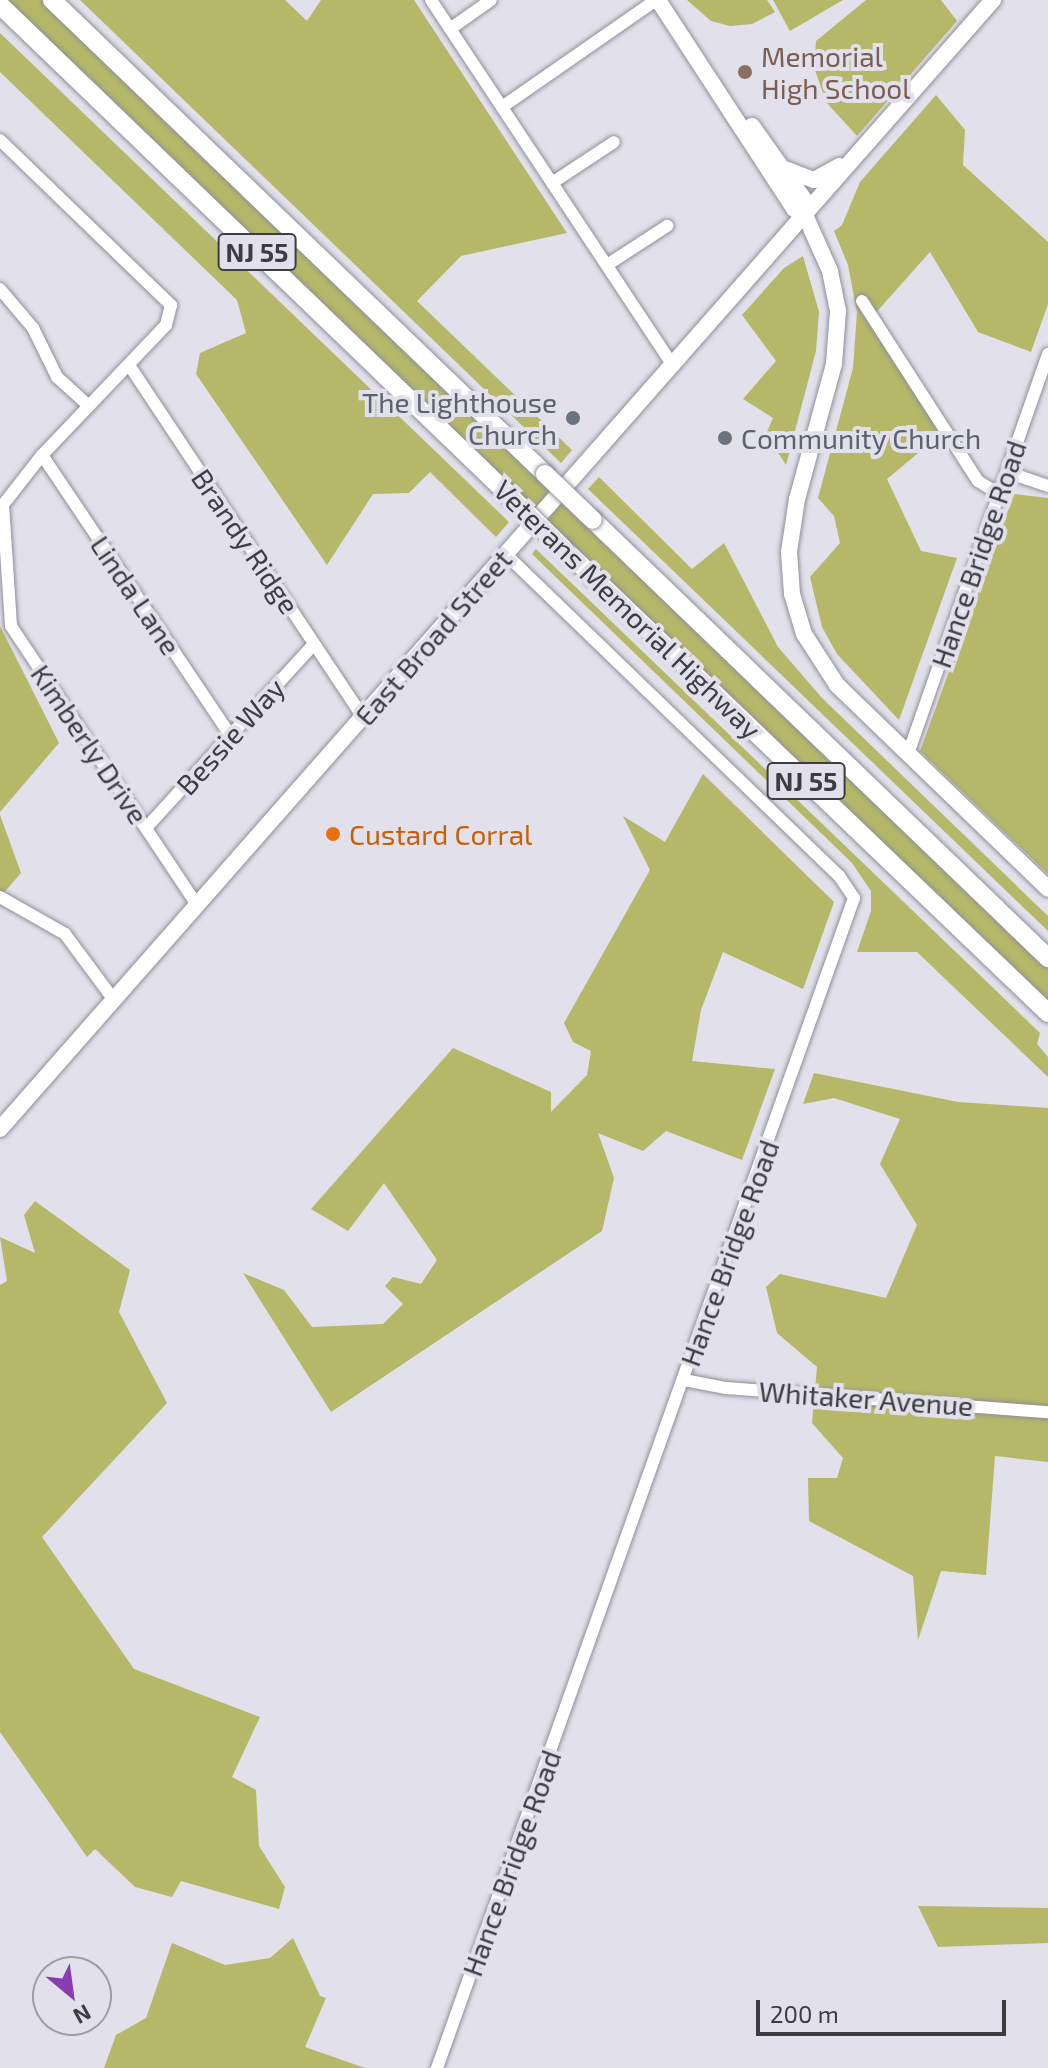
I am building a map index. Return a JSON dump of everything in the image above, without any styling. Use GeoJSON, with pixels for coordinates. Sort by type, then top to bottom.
{"type":"FeatureCollection","features":[{"type":"Feature","properties":{"kind":"highway","name":"Veterans Memorial Highway"},"geometry":{"type":"LineString","coordinates":[[52,0],[1048,958]]}},
{"type":"Feature","properties":{"kind":"highway","name":"Veterans Memorial Highway"},"geometry":{"type":"LineString","coordinates":[[0,5],[1048,1013]]}},
{"type":"Feature","properties":{"kind":"main road"},"geometry":{"type":"LineString","coordinates":[[657,0],[794,209],[805,215]]}},
{"type":"Feature","properties":{"kind":"main road"},"geometry":{"type":"LineString","coordinates":[[667,0],[806,202],[805,215],[826,258],[838,311],[834,364],[792,520],[792,594],[809,645],[831,679],[1048,889]]}},
{"type":"Feature","properties":{"kind":"main road","name":"East Broad Street"},"geometry":{"type":"LineString","coordinates":[[0,1129],[993,0]]}},
{"type":"Feature","properties":{"kind":"main road"},"geometry":{"type":"LineString","coordinates":[[783,169],[814,180],[861,152]]}},
{"type":"Feature","properties":{"kind":"street"},"geometry":{"type":"LineString","coordinates":[[431,0],[673,365]]}},
{"type":"Feature","properties":{"kind":"street"},"geometry":{"type":"LineString","coordinates":[[450,29],[491,0]]}},
{"type":"Feature","properties":{"kind":"street"},"geometry":{"type":"LineString","coordinates":[[502,107],[657,0]]}},
{"type":"Feature","properties":{"kind":"street","name":"Kimberly Drive"},"geometry":{"type":"LineString","coordinates":[[0,140],[171,305],[166,325],[42,455],[3,505],[11,626],[197,905]]}},
{"type":"Feature","properties":{"kind":"street"},"geometry":{"type":"LineString","coordinates":[[552,183],[614,142]]}},
{"type":"Feature","properties":{"kind":"street"},"geometry":{"type":"LineString","coordinates":[[607,265],[667,226]]}},
{"type":"Feature","properties":{"kind":"street"},"geometry":{"type":"LineString","coordinates":[[0,289],[33,328],[57,377],[89,406]]}},
{"type":"Feature","properties":{"kind":"street"},"geometry":{"type":"LineString","coordinates":[[862,301],[978,481],[999,494]]}},
{"type":"Feature","properties":{"kind":"street","name":"Hance Bridge Road"},"geometry":{"type":"LineString","coordinates":[[908,754],[1048,354]]}},
{"type":"Feature","properties":{"kind":"street","name":"Brandy Ridge"},"geometry":{"type":"LineString","coordinates":[[129,365],[363,717]]}},
{"type":"Feature","properties":{"kind":"street","name":"Linda Lane"},"geometry":{"type":"LineString","coordinates":[[42,455],[231,736]]}},
{"type":"Feature","properties":{"kind":"street"},"geometry":{"type":"LineString","coordinates":[[1007,472],[1048,486]]}},
{"type":"Feature","properties":{"kind":"street","name":"Hance Bridge Road"},"geometry":{"type":"LineString","coordinates":[[437,2068],[854,898],[839,876],[506,554]]}},
{"type":"Feature","properties":{"kind":"street","name":"Bessie Way"},"geometry":{"type":"LineString","coordinates":[[146,828],[314,644]]}},
{"type":"Feature","properties":{"kind":"street"},"geometry":{"type":"LineString","coordinates":[[0,897],[65,934],[114,1000]]}},
{"type":"Feature","properties":{"kind":"street","name":"Whitaker Avenue"},"geometry":{"type":"LineString","coordinates":[[684,1380],[726,1388],[1048,1412]]}},
{"type":"Feature","properties":{"kind":"green space"},"geometry":{"type":"Polygon","coordinates":[[[0,0],[46,0],[551,490],[535,511],[0,0]]]}},
{"type":"Feature","properties":{"kind":"green space"},"geometry":{"type":"Polygon","coordinates":[[[80,0],[285,0],[307,21],[321,0],[414,0],[567,233],[461,256],[417,301],[572,450],[561,463],[80,0]]]}},
{"type":"Feature","properties":{"kind":"green space"},"geometry":{"type":"Polygon","coordinates":[[[687,0],[767,0],[775,12],[752,24],[730,26],[711,21],[687,0]]]}},
{"type":"Feature","properties":{"kind":"green space"},"geometry":{"type":"Polygon","coordinates":[[[773,0],[843,0],[790,31],[773,0]]]}},
{"type":"Feature","properties":{"kind":"green space"},"geometry":{"type":"Polygon","coordinates":[[[866,0],[941,0],[957,21],[857,136],[826,102],[814,67],[816,41],[866,0]]]}},
{"type":"Feature","properties":{"kind":"green space"},"geometry":{"type":"Polygon","coordinates":[[[0,33],[509,522],[496,537],[430,472],[409,493],[373,494],[327,565],[196,374],[200,353],[246,333],[237,300],[0,72],[0,33]]]}},
{"type":"Feature","properties":{"kind":"green space"},"geometry":{"type":"Polygon","coordinates":[[[936,95],[965,130],[963,165],[1048,242],[1048,304],[1031,352],[978,332],[930,252],[872,317],[946,430],[887,479],[921,551],[957,558],[899,720],[837,654],[822,627],[810,577],[840,543],[834,516],[818,498],[853,368],[857,312],[848,265],[834,231],[842,225],[860,182],[936,95]]]}},
{"type":"Feature","properties":{"kind":"green space"},"geometry":{"type":"Polygon","coordinates":[[[803,256],[819,312],[816,351],[786,465],[766,434],[773,418],[743,399],[776,361],[742,315],[784,268],[803,256]]]}},
{"type":"Feature","properties":{"kind":"green space"},"geometry":{"type":"Polygon","coordinates":[[[599,477],[692,569],[724,543],[778,647],[822,698],[1048,916],[1048,931],[588,489],[599,477]]]}},
{"type":"Feature","properties":{"kind":"green space"},"geometry":{"type":"Polygon","coordinates":[[[1014,494],[1048,498],[1048,874],[920,751],[1014,494]]]}},
{"type":"Feature","properties":{"kind":"green space"},"geometry":{"type":"Polygon","coordinates":[[[562,500],[1048,967],[1048,1004],[545,522],[562,500]]]}},
{"type":"Feature","properties":{"kind":"green space"},"geometry":{"type":"Polygon","coordinates":[[[536,549],[1040,1033],[1037,1044],[1048,1057],[1048,1077],[917,952],[857,952],[871,911],[871,891],[852,863],[532,554],[536,549]]]}},
{"type":"Feature","properties":{"kind":"green space"},"geometry":{"type":"Polygon","coordinates":[[[0,626],[59,743],[0,812],[0,626]]]}},
{"type":"Feature","properties":{"kind":"green space"},"geometry":{"type":"Polygon","coordinates":[[[703,774],[834,902],[803,989],[723,952],[701,1010],[692,1061],[775,1069],[742,1160],[666,1131],[643,1151],[598,1133],[614,1178],[602,1231],[331,1412],[243,1273],[284,1290],[312,1327],[383,1324],[403,1304],[385,1286],[393,1277],[421,1284],[437,1260],[384,1183],[348,1231],[311,1209],[453,1048],[551,1092],[551,1112],[587,1075],[591,1051],[573,1042],[564,1023],[650,870],[623,816],[665,842],[703,774]]]}},
{"type":"Feature","properties":{"kind":"green space"},"geometry":{"type":"Polygon","coordinates":[[[0,815],[21,873],[0,897],[0,815]]]}},
{"type":"Feature","properties":{"kind":"green space"},"geometry":{"type":"Polygon","coordinates":[[[814,1073],[958,1102],[1048,1108],[1048,1462],[995,1456],[986,1575],[941,1571],[918,1640],[913,1576],[809,1521],[808,1478],[837,1478],[843,1458],[812,1423],[817,1367],[777,1333],[766,1287],[780,1274],[886,1298],[917,1225],[880,1164],[900,1119],[834,1098],[803,1104],[814,1073]]]}},
{"type":"Feature","properties":{"kind":"green space"},"geometry":{"type":"Polygon","coordinates":[[[35,1201],[130,1270],[119,1312],[167,1403],[42,1537],[134,1669],[260,1717],[232,1777],[256,1790],[259,1846],[285,1887],[279,1909],[181,1881],[172,1897],[135,1887],[95,1849],[87,1857],[0,1732],[0,1285],[7,1281],[0,1237],[35,1253],[24,1215],[35,1201]]]}},
{"type":"Feature","properties":{"kind":"green space"},"geometry":{"type":"Polygon","coordinates":[[[918,1906],[1048,1908],[1048,1943],[938,1947],[918,1906]]]}},
{"type":"Feature","properties":{"kind":"green space"},"geometry":{"type":"Polygon","coordinates":[[[293,1938],[320,1996],[326,1998],[305,2047],[365,2068],[104,2068],[116,2035],[146,2018],[172,1943],[225,1965],[270,1958],[293,1938]]]}},
{"type":"Feature","properties":{"kind":"place","name":"Memorial High School"},"geometry":{"type":"Point","coordinates":[745,72]}},
{"type":"Feature","properties":{"kind":"place","name":"The Lighthouse Church"},"geometry":{"type":"Point","coordinates":[573,418]}},
{"type":"Feature","properties":{"kind":"place","name":"Community Church"},"geometry":{"type":"Point","coordinates":[725,438]}},
{"type":"Feature","properties":{"kind":"place","name":"Custard Corral"},"geometry":{"type":"Point","coordinates":[333,834]}}]}
